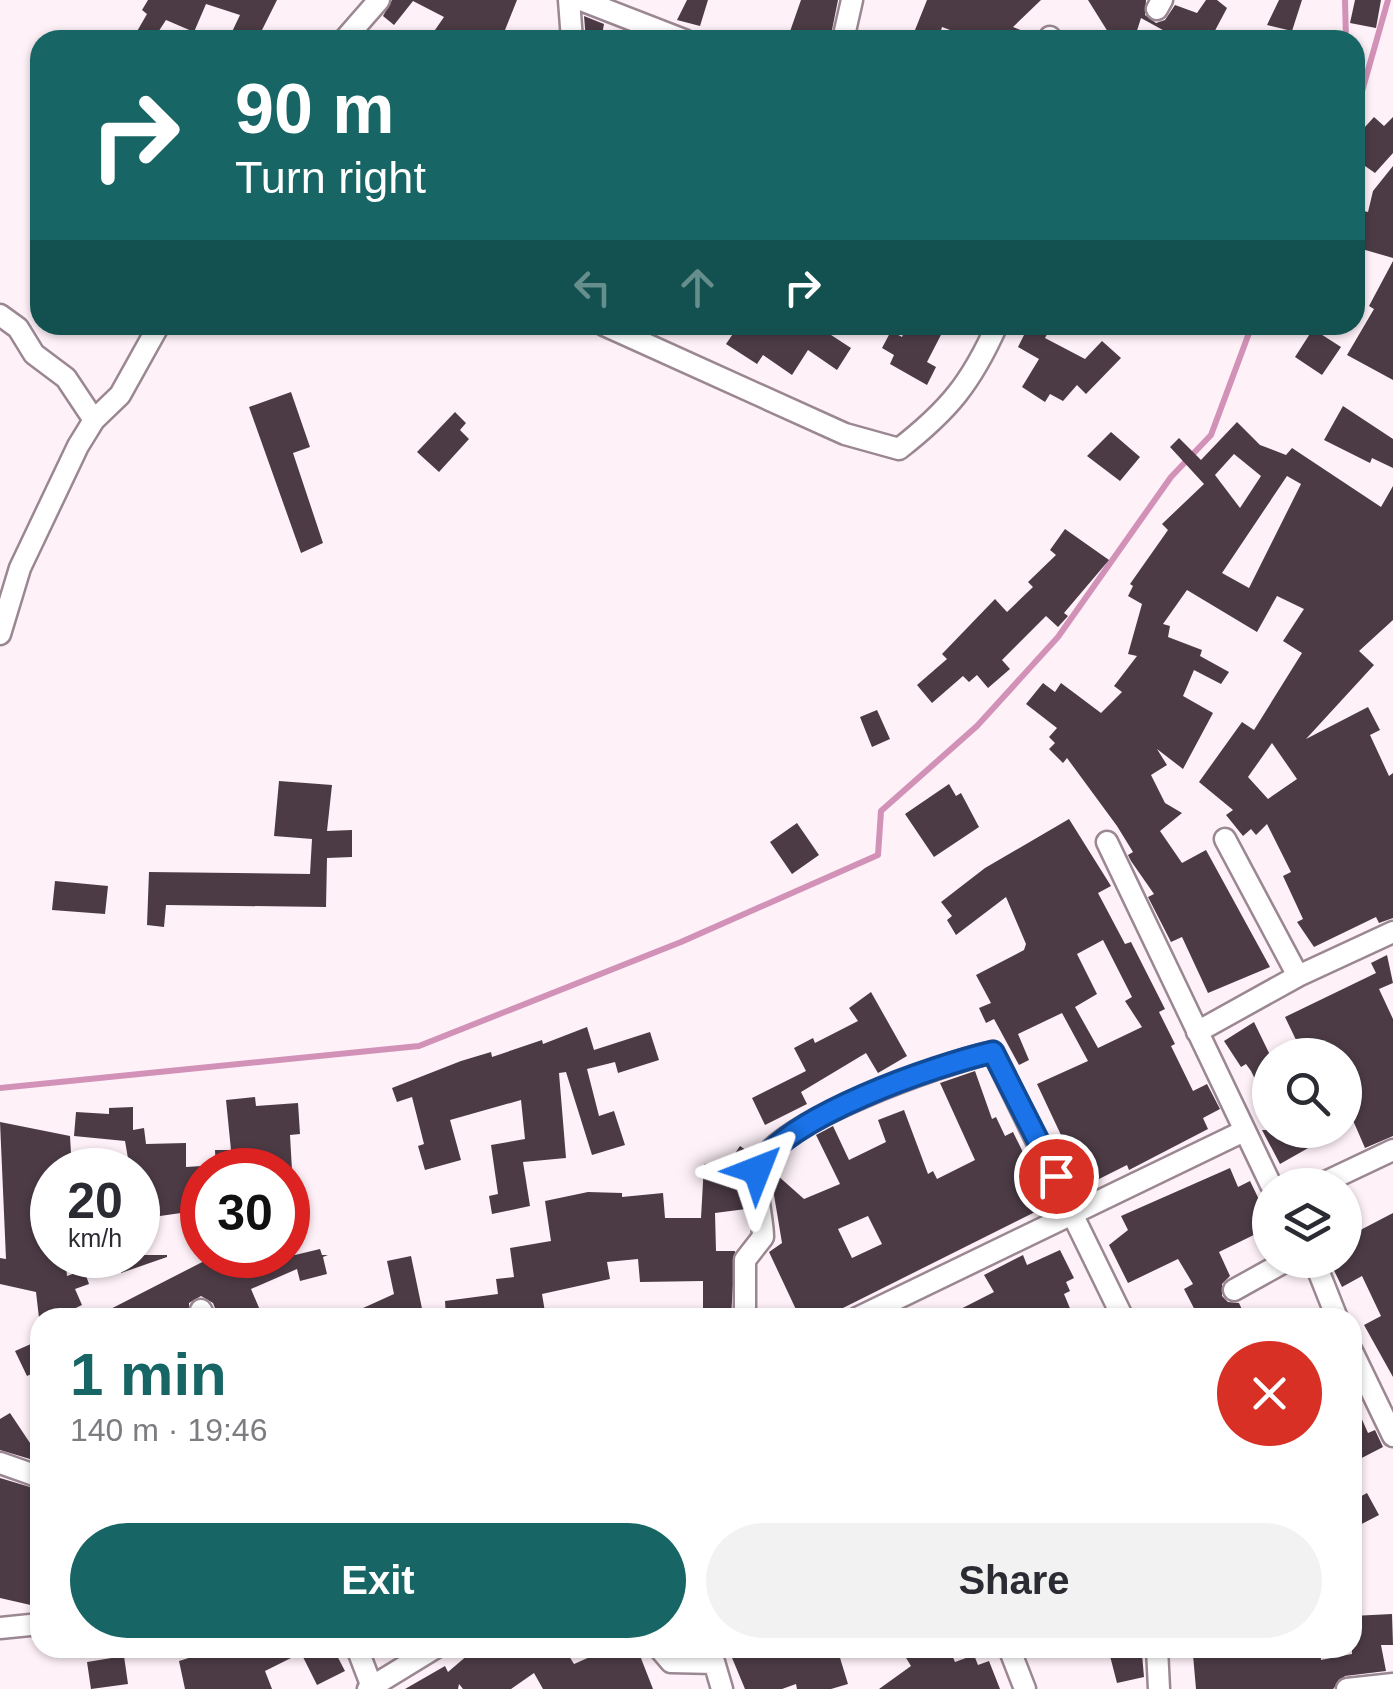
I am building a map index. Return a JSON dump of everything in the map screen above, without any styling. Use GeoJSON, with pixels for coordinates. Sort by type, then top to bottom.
{"type":"FeatureCollection","features":[{"type":"Feature","properties":{"kind":"street"},"geometry":{"type":"LineString","coordinates":[[353,30],[379,0]]}},
{"type":"Feature","properties":{"kind":"street"},"geometry":{"type":"LineString","coordinates":[[569,0],[571,30]]}},
{"type":"Feature","properties":{"kind":"street"},"geometry":{"type":"LineString","coordinates":[[581,0],[658,30]]}},
{"type":"Feature","properties":{"kind":"street"},"geometry":{"type":"LineString","coordinates":[[846,30],[852,0]]}},
{"type":"Feature","properties":{"kind":"street"},"geometry":{"type":"LineString","coordinates":[[0,315],[18,328],[34,354],[66,378],[94,420]]}},
{"type":"Feature","properties":{"kind":"street"},"geometry":{"type":"LineString","coordinates":[[0,634],[40,522],[94,420],[120,395],[153,335]]}},
{"type":"Feature","properties":{"kind":"street"},"geometry":{"type":"LineString","coordinates":[[626,335],[845,434],[899,449],[932,423],[974,375],[992,335]]}},
{"type":"Feature","properties":{"kind":"street"},"geometry":{"type":"LineString","coordinates":[[1225,839],[1298,976]]}},
{"type":"Feature","properties":{"kind":"street"},"geometry":{"type":"LineString","coordinates":[[1107,842],[1262,1168]]}},
{"type":"Feature","properties":{"kind":"street"},"geometry":{"type":"LineString","coordinates":[[1197,1032],[1298,976],[1393,932]]}},
{"type":"Feature","properties":{"kind":"street"},"geometry":{"type":"LineString","coordinates":[[744,1308],[745,1260],[763,1237],[757,1170],[765,1154],[824,1116],[942,1064],[993,1052],[1075,1211],[1119,1308]]}},
{"type":"Feature","properties":{"kind":"street"},"geometry":{"type":"LineString","coordinates":[[876,1308],[1244,1131]]}},
{"type":"Feature","properties":{"kind":"street"},"geometry":{"type":"LineString","coordinates":[[1355,1168],[1393,1150]]}},
{"type":"Feature","properties":{"kind":"street"},"geometry":{"type":"LineString","coordinates":[[1234,1290],[1256,1278]]}},
{"type":"Feature","properties":{"kind":"street"},"geometry":{"type":"LineString","coordinates":[[1321,1278],[1334,1308]]}},
{"type":"Feature","properties":{"kind":"street"},"geometry":{"type":"LineString","coordinates":[[1362,1372],[1393,1436]]}},
{"type":"Feature","properties":{"kind":"street"},"geometry":{"type":"LineString","coordinates":[[0,1463],[30,1474]]}},
{"type":"Feature","properties":{"kind":"street"},"geometry":{"type":"LineString","coordinates":[[0,1628],[30,1625]]}},
{"type":"Feature","properties":{"kind":"street"},"geometry":{"type":"LineString","coordinates":[[360,1658],[370,1688],[418,1658]]}},
{"type":"Feature","properties":{"kind":"street"},"geometry":{"type":"LineString","coordinates":[[667,1658],[671,1662],[694,1658]]}},
{"type":"Feature","properties":{"kind":"street"},"geometry":{"type":"LineString","coordinates":[[713,1658],[722,1689]]}},
{"type":"Feature","properties":{"kind":"street"},"geometry":{"type":"LineString","coordinates":[[1013,1658],[1026,1689]]}},
{"type":"Feature","properties":{"kind":"street"},"geometry":{"type":"LineString","coordinates":[[1157,1658],[1159,1689]]}},
{"type":"Feature","properties":{"kind":"street"},"geometry":{"type":"LineString","coordinates":[[1347,1689],[1393,1684]]}},
{"type":"Feature","properties":{"kind":"building"},"geometry":{"type":"Polygon","coordinates":[[[148,0],[277,0],[262,30],[233,30],[240,15],[206,4],[195,30],[166,20],[160,30],[138,30],[147,14],[142,10],[148,0]]]}},
{"type":"Feature","properties":{"kind":"building"},"geometry":{"type":"Polygon","coordinates":[[[392,0],[517,0],[505,30],[435,30],[444,17],[413,1],[394,25],[383,16],[392,0]]]}},
{"type":"Feature","properties":{"kind":"building"},"geometry":{"type":"Polygon","coordinates":[[[687,0],[708,0],[700,26],[677,20],[687,0]]]}},
{"type":"Feature","properties":{"kind":"building"},"geometry":{"type":"Polygon","coordinates":[[[801,0],[838,0],[832,30],[790,30],[801,0]]]}},
{"type":"Feature","properties":{"kind":"building"},"geometry":{"type":"Polygon","coordinates":[[[927,0],[1041,0],[1013,27],[1021,30],[915,30],[927,0]]]}},
{"type":"Feature","properties":{"kind":"building"},"geometry":{"type":"Polygon","coordinates":[[[1088,0],[1146,0],[1145,15],[1156,23],[1165,20],[1175,5],[1197,13],[1206,0],[1217,0],[1227,8],[1215,30],[1163,30],[1141,18],[1137,30],[1107,30],[1088,0]]]}},
{"type":"Feature","properties":{"kind":"building"},"geometry":{"type":"Polygon","coordinates":[[[1279,0],[1302,0],[1292,30],[1267,25],[1279,0]]]}},
{"type":"Feature","properties":{"kind":"building"},"geometry":{"type":"Polygon","coordinates":[[[1355,0],[1381,0],[1376,28],[1350,23],[1355,0]]]}},
{"type":"Feature","properties":{"kind":"building"},"geometry":{"type":"Polygon","coordinates":[[[584,16],[604,24],[603,30],[585,30],[584,16]]]}},
{"type":"Feature","properties":{"kind":"building"},"geometry":{"type":"Polygon","coordinates":[[[1374,117],[1384,126],[1393,117],[1393,153],[1375,173],[1365,166],[1365,127],[1374,117]]]}},
{"type":"Feature","properties":{"kind":"building"},"geometry":{"type":"Polygon","coordinates":[[[1393,166],[1393,258],[1365,250],[1365,211],[1368,212],[1373,191],[1393,166]]]}},
{"type":"Feature","properties":{"kind":"building"},"geometry":{"type":"Polygon","coordinates":[[[1393,261],[1393,380],[1347,355],[1359,335],[1365,335],[1365,324],[1374,309],[1369,306],[1393,261]]]}},
{"type":"Feature","properties":{"kind":"building"},"geometry":{"type":"Polygon","coordinates":[[[732,335],[831,335],[851,348],[837,370],[808,350],[792,375],[763,355],[757,364],[726,344],[732,335]]]}},
{"type":"Feature","properties":{"kind":"building"},"geometry":{"type":"Polygon","coordinates":[[[889,335],[941,335],[927,362],[936,367],[927,385],[890,364],[894,355],[882,348],[889,335]]]}},
{"type":"Feature","properties":{"kind":"building"},"geometry":{"type":"Polygon","coordinates":[[[1024,335],[1047,335],[1045,338],[1085,359],[1102,341],[1121,358],[1086,394],[1077,385],[1063,401],[1050,394],[1045,402],[1022,387],[1039,359],[1018,347],[1024,335]]]}},
{"type":"Feature","properties":{"kind":"building"},"geometry":{"type":"Polygon","coordinates":[[[1309,335],[1322,335],[1341,347],[1322,375],[1295,357],[1309,335]]]}},
{"type":"Feature","properties":{"kind":"building"},"geometry":{"type":"Polygon","coordinates":[[[291,392],[310,447],[293,453],[323,543],[301,553],[249,407],[291,392]]]}},
{"type":"Feature","properties":{"kind":"building"},"geometry":{"type":"Polygon","coordinates":[[[1343,406],[1393,439],[1393,468],[1372,458],[1370,463],[1324,440],[1343,406]]]}},
{"type":"Feature","properties":{"kind":"building"},"geometry":{"type":"Polygon","coordinates":[[[455,412],[466,423],[460,430],[469,439],[439,472],[417,452],[455,412]]]}},
{"type":"Feature","properties":{"kind":"building"},"geometry":{"type":"Polygon","coordinates":[[[1237,422],[1260,445],[1286,455],[1292,448],[1381,507],[1393,486],[1393,620],[1359,651],[1374,665],[1306,739],[1368,707],[1380,730],[1370,735],[1389,776],[1393,773],[1393,918],[1379,923],[1376,917],[1314,947],[1297,922],[1303,919],[1283,876],[1291,872],[1267,824],[1256,835],[1251,829],[1243,836],[1226,815],[1233,810],[1199,782],[1242,722],[1254,730],[1302,653],[1283,641],[1304,609],[1277,596],[1257,632],[1187,590],[1163,624],[1170,626],[1168,637],[1202,650],[1200,656],[1229,672],[1221,684],[1194,670],[1183,696],[1213,713],[1183,769],[1157,749],[1167,765],[1151,775],[1165,803],[1182,813],[1160,831],[1182,863],[1206,850],[1270,967],[1208,993],[1182,937],[1171,942],[1148,897],[1154,894],[1131,861],[1128,855],[1133,852],[1117,826],[1067,758],[1063,763],[1049,749],[1055,743],[1049,737],[1057,728],[1026,704],[1043,683],[1055,692],[1061,683],[1101,713],[1122,692],[1114,686],[1137,656],[1128,654],[1142,604],[1128,596],[1133,586],[1130,584],[1168,530],[1162,524],[1204,484],[1170,447],[1179,438],[1201,460],[1237,422]],[[1234,454],[1215,475],[1240,508],[1261,476],[1234,454]],[[1287,476],[1222,573],[1249,588],[1301,484],[1287,476]],[[1272,743],[1248,777],[1268,799],[1297,779],[1272,743]]]}},
{"type":"Feature","properties":{"kind":"building"},"geometry":{"type":"Polygon","coordinates":[[[1111,432],[1140,457],[1120,481],[1087,456],[1111,432]]]}},
{"type":"Feature","properties":{"kind":"building"},"geometry":{"type":"Polygon","coordinates":[[[1065,529],[1109,560],[1064,613],[1068,616],[1058,627],[1046,616],[1002,660],[1010,669],[988,688],[977,675],[969,682],[963,676],[932,703],[917,685],[947,659],[942,654],[995,599],[1007,612],[1033,587],[1028,582],[1056,555],[1050,550],[1065,529]]]}},
{"type":"Feature","properties":{"kind":"building"},"geometry":{"type":"Polygon","coordinates":[[[877,710],[890,739],[872,747],[860,717],[877,710]]]}},
{"type":"Feature","properties":{"kind":"building"},"geometry":{"type":"Polygon","coordinates":[[[279,781],[332,785],[327,831],[352,830],[352,857],[327,858],[326,907],[166,905],[164,927],[147,925],[149,872],[310,874],[312,839],[274,836],[279,781]]]}},
{"type":"Feature","properties":{"kind":"building"},"geometry":{"type":"Polygon","coordinates":[[[949,784],[956,796],[961,793],[979,827],[934,857],[905,814],[949,784]]]}},
{"type":"Feature","properties":{"kind":"building"},"geometry":{"type":"Polygon","coordinates":[[[1069,819],[1111,886],[1098,893],[1125,944],[1131,942],[1165,1009],[1159,1012],[1193,1091],[1207,1084],[1220,1109],[1203,1118],[1208,1129],[1129,1170],[1127,1165],[1085,1186],[1037,1084],[1088,1061],[1062,1013],[1018,1034],[1029,1060],[1019,1065],[994,1019],[986,1023],[979,1008],[991,1003],[976,975],[1024,950],[1026,944],[1006,897],[956,935],[947,920],[952,916],[941,902],[985,868],[1069,819]],[[1103,940],[1077,954],[1097,994],[1075,1007],[1098,1048],[1142,1027],[1125,1001],[1132,997],[1103,940]]]}},
{"type":"Feature","properties":{"kind":"building"},"geometry":{"type":"Polygon","coordinates":[[[797,823],[819,855],[792,874],[770,842],[797,823]]]}},
{"type":"Feature","properties":{"kind":"building"},"geometry":{"type":"Polygon","coordinates":[[[55,881],[108,886],[105,914],[52,910],[55,881]]]}},
{"type":"Feature","properties":{"kind":"building"},"geometry":{"type":"Polygon","coordinates":[[[1387,955],[1393,983],[1379,989],[1393,1019],[1393,1136],[1365,1148],[1362,1038],[1295,1038],[1285,1017],[1376,973],[1371,963],[1387,955]]]}},
{"type":"Feature","properties":{"kind":"building"},"geometry":{"type":"Polygon","coordinates":[[[871,992],[907,1056],[878,1073],[866,1053],[801,1092],[807,1104],[765,1125],[752,1098],[806,1071],[794,1048],[813,1038],[815,1043],[858,1021],[849,1008],[871,992]]]}},
{"type":"Feature","properties":{"kind":"building"},"geometry":{"type":"Polygon","coordinates":[[[1254,1022],[1262,1038],[1252,1038],[1252,1073],[1246,1064],[1241,1067],[1224,1041],[1254,1022]]]}},
{"type":"Feature","properties":{"kind":"building"},"geometry":{"type":"Polygon","coordinates":[[[587,1027],[594,1050],[650,1032],[659,1060],[618,1073],[615,1062],[587,1069],[599,1116],[614,1111],[625,1145],[592,1155],[566,1072],[559,1073],[566,1158],[523,1162],[530,1206],[492,1214],[489,1196],[498,1194],[491,1145],[525,1139],[521,1100],[450,1120],[461,1160],[425,1170],[418,1146],[424,1144],[412,1097],[397,1102],[392,1088],[461,1061],[491,1052],[492,1057],[542,1040],[543,1044],[587,1027]]]}},
{"type":"Feature","properties":{"kind":"building"},"geometry":{"type":"Polygon","coordinates":[[[975,1071],[992,1119],[996,1117],[1005,1136],[1013,1132],[1039,1185],[1033,1188],[1043,1208],[843,1308],[795,1308],[769,1252],[782,1243],[771,1177],[777,1175],[804,1199],[840,1184],[816,1135],[833,1126],[849,1160],[886,1142],[878,1120],[904,1110],[928,1174],[933,1171],[937,1179],[975,1160],[940,1083],[975,1071]],[[868,1216],[838,1229],[852,1258],[882,1244],[868,1216]]]}},
{"type":"Feature","properties":{"kind":"building"},"geometry":{"type":"Polygon","coordinates":[[[255,1097],[256,1106],[298,1103],[300,1134],[290,1135],[291,1148],[231,1148],[226,1100],[255,1097]]]}},
{"type":"Feature","properties":{"kind":"building"},"geometry":{"type":"Polygon","coordinates":[[[133,1107],[133,1130],[144,1128],[146,1144],[186,1143],[186,1148],[180,1148],[180,1213],[160,1216],[160,1148],[126,1148],[125,1141],[74,1136],[76,1112],[109,1114],[109,1108],[133,1107]]]}},
{"type":"Feature","properties":{"kind":"building"},"geometry":{"type":"Polygon","coordinates":[[[0,1122],[70,1136],[71,1148],[30,1148],[30,1278],[87,1278],[89,1284],[75,1289],[82,1305],[38,1308],[36,1292],[0,1284],[0,1258],[6,1259],[0,1122]]]}},
{"type":"Feature","properties":{"kind":"building"},"geometry":{"type":"Polygon","coordinates":[[[740,1146],[750,1153],[736,1188],[743,1186],[746,1209],[715,1213],[716,1251],[735,1251],[732,1308],[703,1308],[703,1281],[640,1282],[638,1259],[607,1262],[610,1279],[542,1294],[544,1308],[445,1308],[445,1301],[498,1294],[496,1279],[514,1277],[510,1248],[551,1241],[545,1201],[588,1192],[622,1193],[622,1197],[663,1193],[665,1218],[701,1218],[704,1164],[730,1161],[740,1146]]]}},
{"type":"Feature","properties":{"kind":"building"},"geometry":{"type":"Polygon","coordinates":[[[1272,1148],[1308,1148],[1280,1164],[1272,1148]]]}},
{"type":"Feature","properties":{"kind":"building"},"geometry":{"type":"Polygon","coordinates":[[[1230,1168],[1238,1187],[1250,1181],[1252,1236],[1219,1252],[1230,1276],[1222,1284],[1222,1296],[1228,1302],[1239,1303],[1241,1308],[1194,1308],[1184,1289],[1193,1284],[1178,1259],[1128,1283],[1109,1245],[1128,1230],[1121,1216],[1230,1168]]]}},
{"type":"Feature","properties":{"kind":"building"},"geometry":{"type":"Polygon","coordinates":[[[1393,1213],[1393,1377],[1364,1325],[1381,1316],[1362,1276],[1362,1229],[1393,1213]]]}},
{"type":"Feature","properties":{"kind":"building"},"geometry":{"type":"Polygon","coordinates":[[[320,1249],[322,1255],[328,1255],[323,1257],[327,1274],[300,1281],[299,1278],[310,1278],[310,1251],[320,1249]]]}},
{"type":"Feature","properties":{"kind":"building"},"geometry":{"type":"Polygon","coordinates":[[[1060,1250],[1074,1278],[1066,1282],[1070,1291],[1064,1294],[1070,1308],[963,1308],[994,1292],[984,1275],[1023,1255],[1027,1265],[1060,1250]]]}},
{"type":"Feature","properties":{"kind":"building"},"geometry":{"type":"Polygon","coordinates":[[[411,1256],[422,1308],[363,1308],[394,1294],[387,1261],[411,1256]]]}},
{"type":"Feature","properties":{"kind":"building"},"geometry":{"type":"Polygon","coordinates":[[[180,1273],[180,1278],[276,1278],[251,1289],[259,1308],[215,1308],[201,1296],[189,1303],[189,1308],[113,1308],[180,1273]]]}},
{"type":"Feature","properties":{"kind":"building"},"geometry":{"type":"Polygon","coordinates":[[[1338,1278],[1358,1278],[1342,1287],[1338,1278]]]}},
{"type":"Feature","properties":{"kind":"building"},"geometry":{"type":"Polygon","coordinates":[[[30,1344],[30,1375],[27,1376],[15,1351],[30,1344]]]}},
{"type":"Feature","properties":{"kind":"building"},"geometry":{"type":"Polygon","coordinates":[[[10,1413],[30,1443],[30,1459],[0,1450],[0,1419],[10,1413]]]}},
{"type":"Feature","properties":{"kind":"building"},"geometry":{"type":"Polygon","coordinates":[[[1362,1420],[1368,1433],[1375,1430],[1383,1447],[1362,1458],[1362,1420]]]}},
{"type":"Feature","properties":{"kind":"building"},"geometry":{"type":"Polygon","coordinates":[[[0,1478],[30,1487],[30,1605],[0,1598],[0,1478]]]}},
{"type":"Feature","properties":{"kind":"building"},"geometry":{"type":"Polygon","coordinates":[[[1367,1493],[1379,1515],[1362,1524],[1362,1496],[1367,1493]]]}},
{"type":"Feature","properties":{"kind":"building"},"geometry":{"type":"Polygon","coordinates":[[[1392,1614],[1393,1645],[1381,1645],[1386,1671],[1345,1676],[1333,1689],[1196,1689],[1193,1658],[1362,1658],[1362,1616],[1392,1614]]]}},
{"type":"Feature","properties":{"kind":"building"},"geometry":{"type":"Polygon","coordinates":[[[124,1658],[128,1684],[91,1689],[87,1662],[124,1658]]]}},
{"type":"Feature","properties":{"kind":"building"},"geometry":{"type":"Polygon","coordinates":[[[291,1658],[265,1671],[272,1689],[185,1689],[179,1661],[291,1658]]]}},
{"type":"Feature","properties":{"kind":"building"},"geometry":{"type":"Polygon","coordinates":[[[304,1658],[338,1658],[345,1671],[317,1685],[304,1658]]]}},
{"type":"Feature","properties":{"kind":"building"},"geometry":{"type":"Polygon","coordinates":[[[464,1658],[570,1658],[574,1664],[588,1658],[641,1658],[653,1689],[543,1689],[534,1673],[511,1689],[463,1689],[459,1684],[458,1689],[405,1689],[445,1666],[448,1672],[464,1658]]]}},
{"type":"Feature","properties":{"kind":"building"},"geometry":{"type":"Polygon","coordinates":[[[732,1658],[840,1658],[848,1684],[831,1689],[797,1689],[796,1684],[782,1689],[745,1689],[732,1658]]]}},
{"type":"Feature","properties":{"kind":"building"},"geometry":{"type":"Polygon","coordinates":[[[906,1658],[953,1658],[955,1662],[975,1658],[978,1665],[989,1661],[1000,1689],[879,1689],[911,1666],[906,1658]]]}},
{"type":"Feature","properties":{"kind":"building"},"geometry":{"type":"Polygon","coordinates":[[[1111,1658],[1142,1658],[1144,1677],[1117,1683],[1111,1658]]]}},
{"type":"Feature","properties":{"kind":"waterway"},"geometry":{"type":"LineString","coordinates":[[1345,0],[1346,30]]}},
{"type":"Feature","properties":{"kind":"waterway"},"geometry":{"type":"LineString","coordinates":[[1365,81],[1388,0]]}},
{"type":"Feature","properties":{"kind":"waterway"},"geometry":{"type":"LineString","coordinates":[[0,1088],[419,1046],[681,942],[878,855],[881,811],[977,726],[1058,637],[1171,477],[1211,435],[1248,335]]}},
{"type":"Feature","properties":{"kind":"route"},"geometry":{"type":"LineString","coordinates":[[757,1170],[765,1154],[824,1116],[942,1064],[993,1052],[1056,1176]]}}]}
